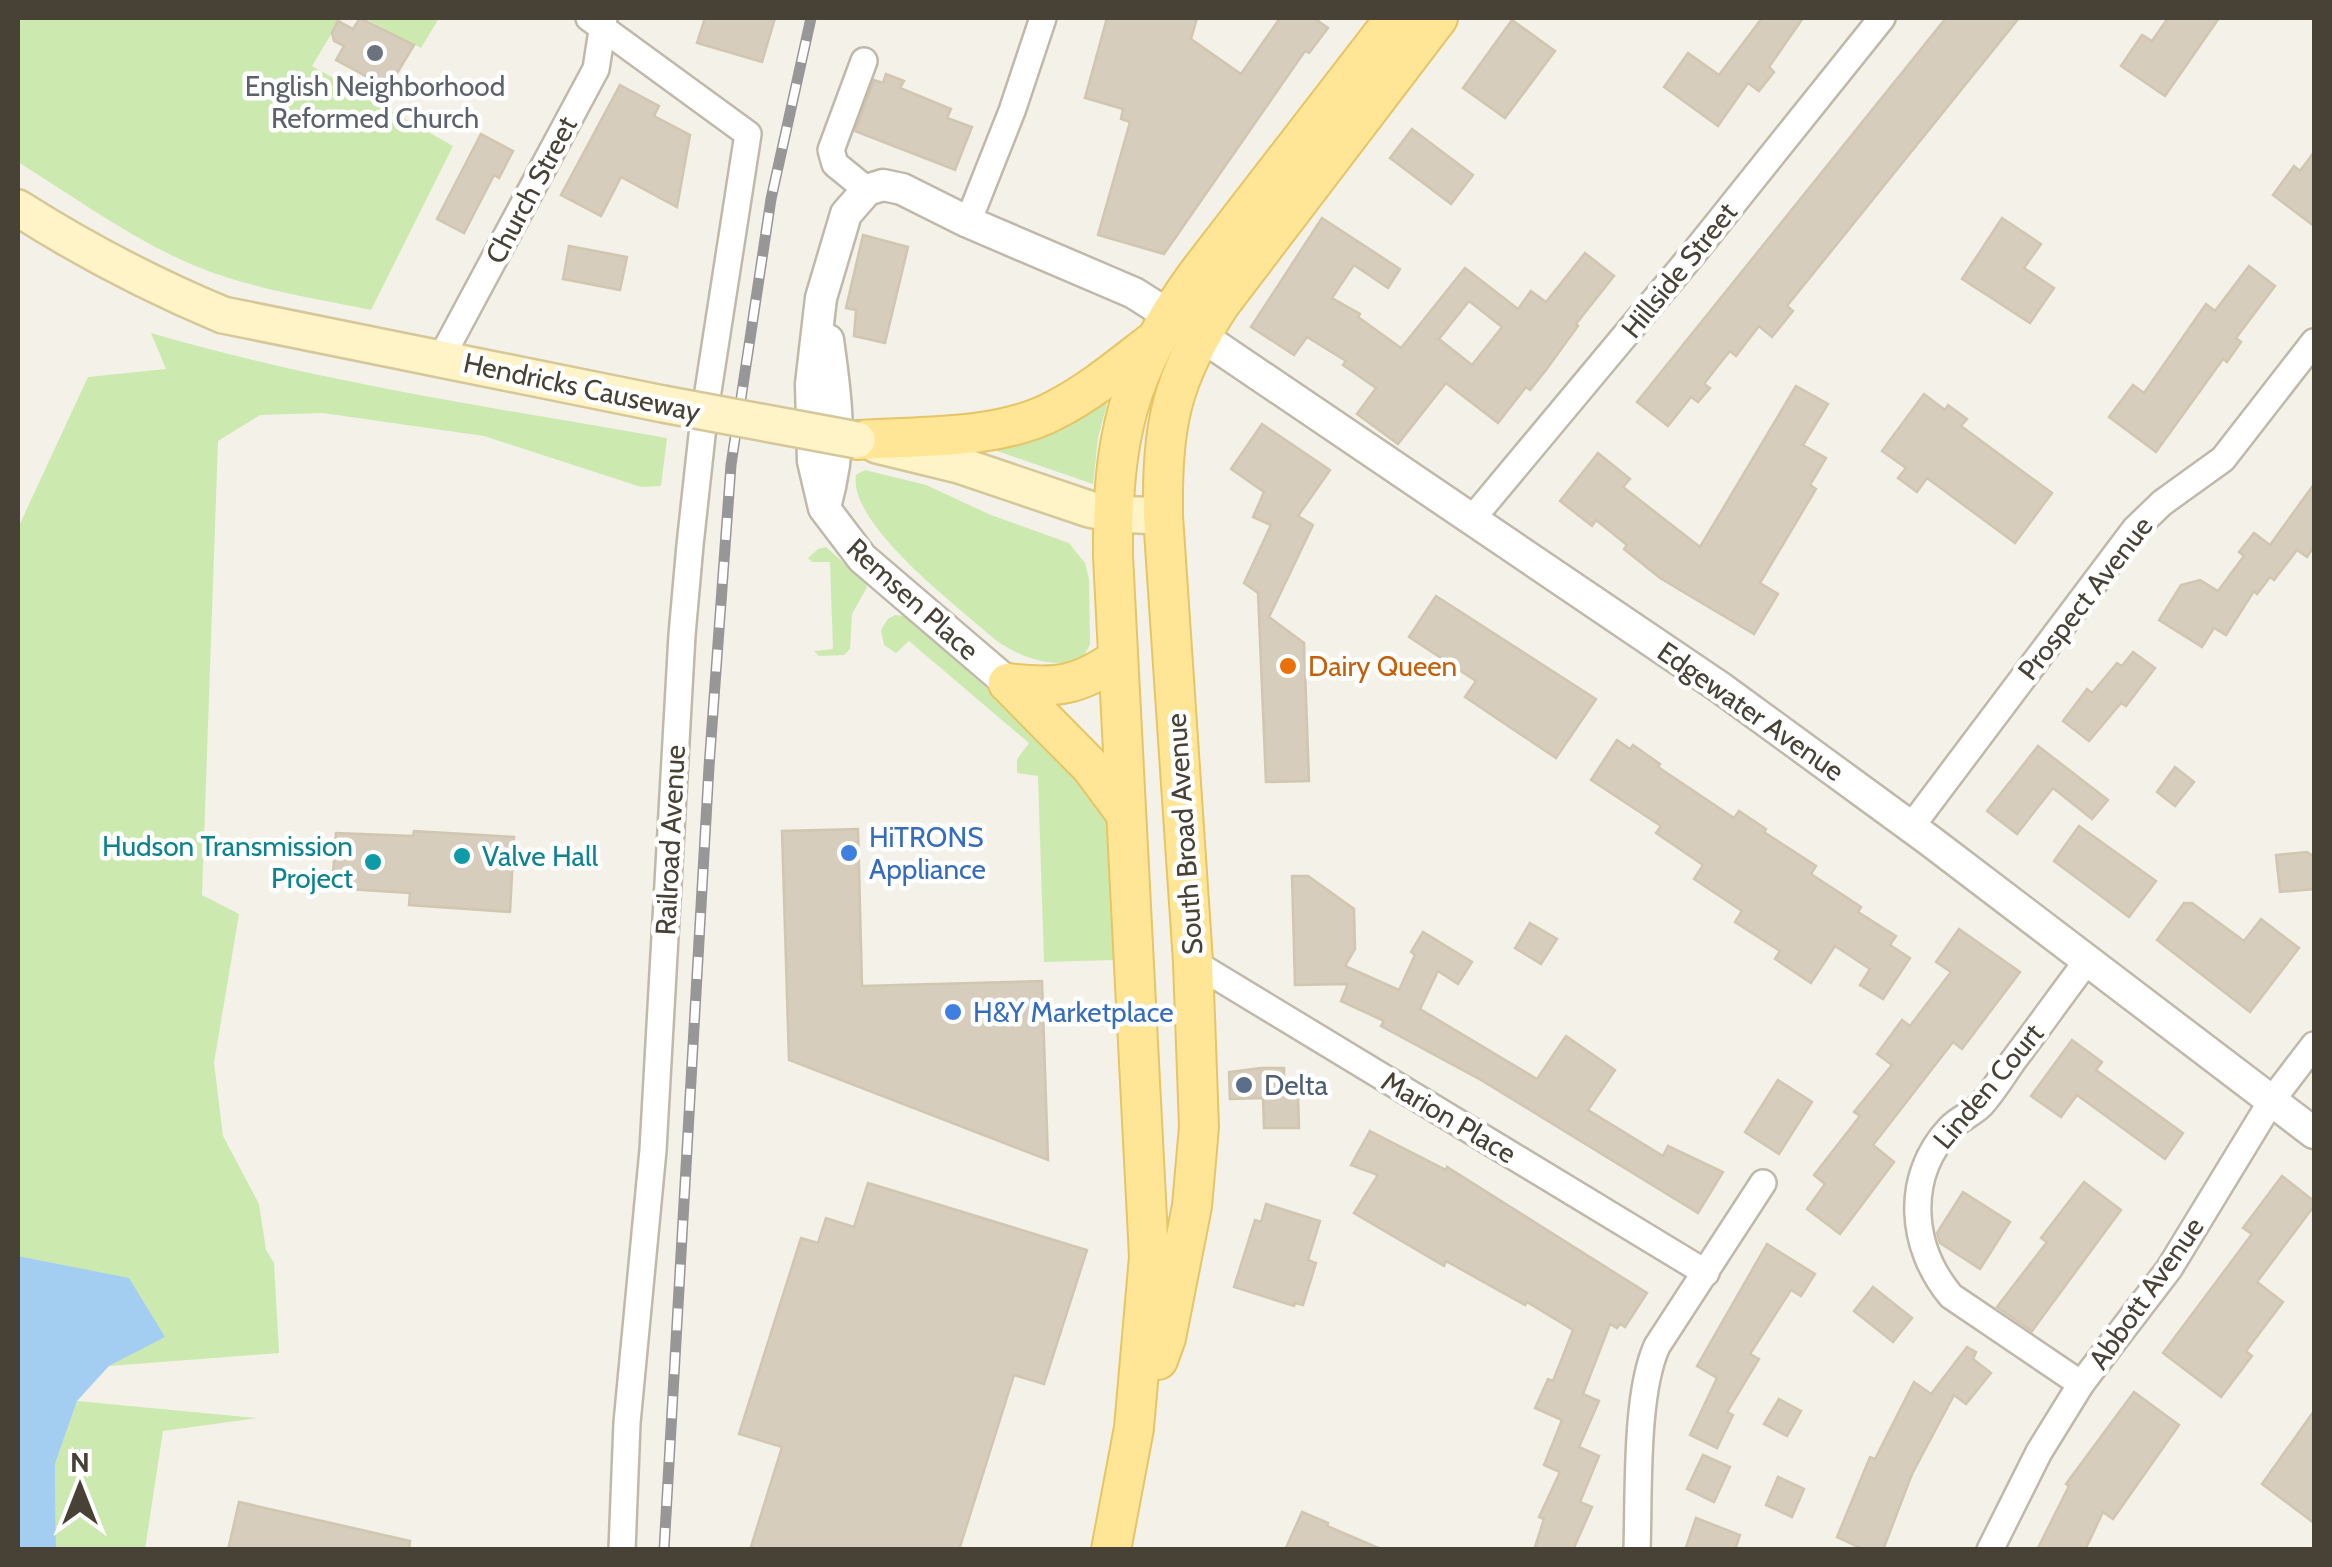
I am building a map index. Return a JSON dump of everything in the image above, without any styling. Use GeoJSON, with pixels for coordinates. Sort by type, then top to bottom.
{"type":"FeatureCollection","features":[{"type":"Feature","properties":{"kind":"main road","name":"South Broad Avenue"},"geometry":{"type":"LineString","coordinates":[[1134,1428],[1166,1338],[1192,1206],[1199,1128],[1164,516],[1164,450],[1172,398],[1174,331],[1196,276],[1395,18]]}},
{"type":"Feature","properties":{"kind":"main road","name":"South Broad Avenue"},"geometry":{"type":"LineString","coordinates":[[1134,1428],[1150,1231],[1112,514],[1124,419],[1138,372],[1174,331],[1221,303],[1438,18]]}},
{"type":"Feature","properties":{"kind":"main road","name":"Hendricks Causeway"},"geometry":{"type":"LineString","coordinates":[[18,208],[88,252],[154,286],[223,314],[856,440],[959,466],[1112,514],[1164,516]]}},
{"type":"Feature","properties":{"kind":"main road"},"geometry":{"type":"LineString","coordinates":[[856,440],[985,432],[1052,412],[1174,331]]}},
{"type":"Feature","properties":{"kind":"main road"},"geometry":{"type":"LineString","coordinates":[[1008,684],[1055,686],[1077,682],[1118,658]]}},
{"type":"Feature","properties":{"kind":"main road"},"geometry":{"type":"LineString","coordinates":[[1008,684],[1091,767],[1126,814]]}},
{"type":"Feature","properties":{"kind":"main road"},"geometry":{"type":"LineString","coordinates":[[1133,926],[1157,953],[1192,962]]}},
{"type":"Feature","properties":{"kind":"main road"},"geometry":{"type":"LineString","coordinates":[[1112,1550],[1134,1428]]}},
{"type":"Feature","properties":{"kind":"street"},"geometry":{"type":"LineString","coordinates":[[968,222],[1043,18]]}},
{"type":"Feature","properties":{"kind":"street","name":"Hillside Street"},"geometry":{"type":"LineString","coordinates":[[1472,519],[1693,254],[1882,18]]}},
{"type":"Feature","properties":{"kind":"street","name":"Railroad Avenue"},"geometry":{"type":"LineString","coordinates":[[599,20],[748,134],[704,418],[686,581],[653,1150],[627,1422],[622,1550]]}},
{"type":"Feature","properties":{"kind":"street","name":"Church Street"},"geometry":{"type":"LineString","coordinates":[[440,358],[596,70],[599,20]]}},
{"type":"Feature","properties":{"kind":"street"},"geometry":{"type":"LineString","coordinates":[[864,61],[831,150],[834,164],[867,190]]}},
{"type":"Feature","properties":{"kind":"street","name":"Edgewater Avenue"},"geometry":{"type":"LineString","coordinates":[[867,190],[883,185],[902,188],[968,222],[1134,293],[1174,331],[1472,519],[1721,688],[2314,1133]]}},
{"type":"Feature","properties":{"kind":"street","name":"Remsen Place"},"geometry":{"type":"LineString","coordinates":[[867,190],[846,214],[821,298],[810,404],[813,462],[824,508],[862,558],[1008,684]]}},
{"type":"Feature","properties":{"kind":"street","name":"Prospect Avenue"},"geometry":{"type":"LineString","coordinates":[[1911,827],[2135,529],[2223,459],[2314,342]]}},
{"type":"Feature","properties":{"kind":"street","name":"Linden Court"},"geometry":{"type":"LineString","coordinates":[[2081,1384],[1951,1296],[1924,1254],[1917,1198],[1937,1145],[1953,1126],[1981,1105],[2087,961]]}},
{"type":"Feature","properties":{"kind":"street","name":"Marion Place"},"geometry":{"type":"LineString","coordinates":[[1192,962],[1706,1273]]}},
{"type":"Feature","properties":{"kind":"street","name":"Abbott Avenue"},"geometry":{"type":"LineString","coordinates":[[1990,1550],[2039,1452],[2081,1384],[2168,1269],[2272,1100],[2314,1045]]}},
{"type":"Feature","properties":{"kind":"street"},"geometry":{"type":"LineString","coordinates":[[1636,1550],[1649,1366],[1763,1183]]}},
{"type":"Feature","properties":{"kind":"green space"},"geometry":{"type":"Polygon","coordinates":[[[18,18],[341,18],[312,66],[453,146],[371,310],[261,287],[198,267],[128,232],[18,162],[18,18]]]}},
{"type":"Feature","properties":{"kind":"green space"},"geometry":{"type":"Polygon","coordinates":[[[364,18],[439,18],[421,48],[364,18]]]}},
{"type":"Feature","properties":{"kind":"green space"},"geometry":{"type":"Polygon","coordinates":[[[151,333],[342,380],[667,438],[661,486],[641,487],[484,436],[323,413],[260,415],[218,441],[202,895],[239,914],[214,1063],[223,1136],[259,1204],[266,1250],[274,1263],[279,1353],[109,1366],[164,1337],[129,1279],[18,1256],[18,528],[88,377],[166,369],[151,333]]]}},
{"type":"Feature","properties":{"kind":"green space"},"geometry":{"type":"Polygon","coordinates":[[[1103,402],[1107,404],[1098,438],[1093,484],[994,450],[1087,413],[1103,402]]]}},
{"type":"Feature","properties":{"kind":"green space"},"geometry":{"type":"Polygon","coordinates":[[[865,470],[926,485],[991,515],[1069,543],[1085,563],[1089,579],[1090,644],[1082,660],[1048,662],[1017,653],[934,588],[870,518],[858,495],[856,475],[865,470]]]}},
{"type":"Feature","properties":{"kind":"green space"},"geometry":{"type":"Polygon","coordinates":[[[826,547],[867,587],[852,614],[850,649],[844,655],[819,656],[814,651],[833,649],[830,562],[812,562],[808,558],[826,547]]]}},
{"type":"Feature","properties":{"kind":"green space"},"geometry":{"type":"Polygon","coordinates":[[[895,615],[905,616],[1083,773],[1107,819],[1114,960],[1044,962],[1038,776],[1017,773],[1017,759],[1029,743],[909,641],[896,653],[884,645],[881,630],[895,615]]]}},
{"type":"Feature","properties":{"kind":"green space"},"geometry":{"type":"Polygon","coordinates":[[[77,1401],[257,1418],[163,1431],[145,1549],[56,1549],[55,1464],[77,1401]]]}},
{"type":"Feature","properties":{"kind":"water"},"geometry":{"type":"Polygon","coordinates":[[[18,1256],[129,1278],[165,1337],[109,1366],[77,1401],[55,1464],[56,1549],[18,1549],[18,1256]]]}},
{"type":"Feature","properties":{"kind":"building","name":"English Neighborhood Reformed Church"},"geometry":{"type":"Polygon","coordinates":[[[360,18],[414,45],[388,88],[336,60],[344,46],[334,41],[332,33],[338,21],[353,29],[360,18]]]}},
{"type":"Feature","properties":{"kind":"building"},"geometry":{"type":"Polygon","coordinates":[[[705,18],[775,18],[762,62],[697,43],[705,18]]]}},
{"type":"Feature","properties":{"kind":"building"},"geometry":{"type":"Polygon","coordinates":[[[1107,18],[1197,18],[1191,39],[1241,74],[1280,18],[1314,18],[1328,28],[1309,53],[1305,51],[1164,254],[1098,235],[1130,122],[1121,119],[1123,109],[1085,98],[1107,18]]]}},
{"type":"Feature","properties":{"kind":"building"},"geometry":{"type":"Polygon","coordinates":[[[1762,18],[1803,18],[1769,67],[1774,72],[1759,91],[1748,83],[1718,126],[1664,87],[1688,53],[1719,75],[1762,18]]]}},
{"type":"Feature","properties":{"kind":"building"},"geometry":{"type":"Polygon","coordinates":[[[1946,18],[2019,18],[1787,306],[1793,311],[1772,337],[1759,326],[1736,356],[1730,351],[1717,367],[1704,384],[1710,388],[1698,402],[1691,397],[1668,426],[1637,402],[1946,18]]]}},
{"type":"Feature","properties":{"kind":"building"},"geometry":{"type":"Polygon","coordinates":[[[2168,18],[2219,18],[2165,96],[2121,66],[2142,35],[2152,41],[2168,18]]]}},
{"type":"Feature","properties":{"kind":"building"},"geometry":{"type":"Polygon","coordinates":[[[1512,20],[1555,51],[1505,118],[1463,88],[1512,20]]]}},
{"type":"Feature","properties":{"kind":"building"},"geometry":{"type":"Polygon","coordinates":[[[886,74],[904,81],[900,88],[951,109],[947,118],[972,127],[955,170],[855,131],[874,80],[883,83],[886,74]]]}},
{"type":"Feature","properties":{"kind":"building"},"geometry":{"type":"Polygon","coordinates":[[[620,85],[659,106],[654,116],[690,135],[677,207],[621,177],[601,216],[561,195],[620,85]]]}},
{"type":"Feature","properties":{"kind":"building"},"geometry":{"type":"Polygon","coordinates":[[[1412,129],[1473,175],[1451,204],[1390,158],[1412,129]]]}},
{"type":"Feature","properties":{"kind":"building"},"geometry":{"type":"Polygon","coordinates":[[[481,134],[513,151],[499,178],[494,175],[464,233],[437,219],[481,134]]]}},
{"type":"Feature","properties":{"kind":"building"},"geometry":{"type":"Polygon","coordinates":[[[2314,152],[2314,226],[2273,195],[2294,166],[2300,171],[2314,152]]]}},
{"type":"Feature","properties":{"kind":"building"},"geometry":{"type":"Polygon","coordinates":[[[1322,218],[1400,269],[1388,288],[1354,265],[1332,298],[1360,314],[1358,317],[1401,348],[1465,268],[1518,309],[1531,291],[1546,302],[1585,253],[1614,276],[1546,370],[1530,390],[1526,387],[1498,423],[1446,383],[1398,444],[1357,414],[1376,388],[1343,365],[1346,361],[1307,337],[1294,355],[1251,327],[1322,218]],[[1469,301],[1439,339],[1472,365],[1502,327],[1469,301]]]}},
{"type":"Feature","properties":{"kind":"building"},"geometry":{"type":"Polygon","coordinates":[[[2002,218],[2041,244],[2024,268],[2054,288],[2030,323],[1962,279],[2002,218]]]}},
{"type":"Feature","properties":{"kind":"building"},"geometry":{"type":"Polygon","coordinates":[[[863,235],[908,247],[885,343],[854,336],[856,310],[846,308],[863,235]]]}},
{"type":"Feature","properties":{"kind":"building"},"geometry":{"type":"Polygon","coordinates":[[[569,246],[627,257],[620,290],[563,279],[569,246]]]}},
{"type":"Feature","properties":{"kind":"building"},"geometry":{"type":"Polygon","coordinates":[[[2249,266],[2275,286],[2236,338],[2241,342],[2227,362],[2223,359],[2156,452],[2109,417],[2133,385],[2144,393],[2206,304],[2215,311],[2249,266]]]}},
{"type":"Feature","properties":{"kind":"building"},"geometry":{"type":"Polygon","coordinates":[[[1796,386],[1828,404],[1803,445],[1826,458],[1810,485],[1816,489],[1760,583],[1778,594],[1754,634],[1660,578],[1596,520],[1592,526],[1560,501],[1598,453],[1630,479],[1623,487],[1700,547],[1796,386]]]}},
{"type":"Feature","properties":{"kind":"building"},"geometry":{"type":"Polygon","coordinates":[[[1924,394],[1945,410],[1948,405],[1967,419],[1961,426],[2052,493],[2015,543],[1927,478],[1917,492],[1898,478],[1906,468],[1882,451],[1924,394]]]}},
{"type":"Feature","properties":{"kind":"building"},"geometry":{"type":"Polygon","coordinates":[[[1262,424],[1330,470],[1298,516],[1313,525],[1269,617],[1304,643],[1309,781],[1266,782],[1258,593],[1244,583],[1271,525],[1253,517],[1264,492],[1231,469],[1262,424]]]}},
{"type":"Feature","properties":{"kind":"building"},"geometry":{"type":"Polygon","coordinates":[[[2314,484],[2314,546],[2307,557],[2297,550],[2274,580],[2270,577],[2257,594],[2254,591],[2226,635],[2214,628],[2202,647],[2159,620],[2181,585],[2200,580],[2218,591],[2244,556],[2239,552],[2254,533],[2270,545],[2314,484]]]}},
{"type":"Feature","properties":{"kind":"building"},"geometry":{"type":"Polygon","coordinates":[[[1436,596],[1596,699],[1556,758],[1465,697],[1476,681],[1409,637],[1436,596]]]}},
{"type":"Feature","properties":{"kind":"building"},"geometry":{"type":"Polygon","coordinates":[[[2133,652],[2155,668],[2126,706],[2121,703],[2089,741],[2063,721],[2087,689],[2092,693],[2117,663],[2122,666],[2133,652]]]}},
{"type":"Feature","properties":{"kind":"building"},"geometry":{"type":"Polygon","coordinates":[[[1617,740],[1630,749],[1633,745],[1660,764],[1658,767],[1734,818],[1739,811],[1766,829],[1764,832],[1816,866],[1811,874],[1861,907],[1858,912],[1896,936],[1890,945],[1910,958],[1883,999],[1860,985],[1870,969],[1835,946],[1811,983],[1775,959],[1780,951],[1735,922],[1742,911],[1694,879],[1703,865],[1656,833],[1661,826],[1591,780],[1617,740]]]}},
{"type":"Feature","properties":{"kind":"building"},"geometry":{"type":"Polygon","coordinates":[[[2038,746],[2108,800],[2092,819],[2053,788],[2017,834],[1987,811],[2038,746]]]}},
{"type":"Feature","properties":{"kind":"building"},"geometry":{"type":"Polygon","coordinates":[[[2175,767],[2194,782],[2175,806],[2157,792],[2175,767]]]}},
{"type":"Feature","properties":{"kind":"building"},"geometry":{"type":"Polygon","coordinates":[[[2079,826],[2156,881],[2129,917],[2054,861],[2079,826]]]}},
{"type":"Feature","properties":{"kind":"building"},"geometry":{"type":"Polygon","coordinates":[[[858,829],[862,986],[1042,981],[1048,1160],[789,1060],[782,831],[858,829]]]}},
{"type":"Feature","properties":{"kind":"building","name":"Valve Hall"},"geometry":{"type":"Polygon","coordinates":[[[414,831],[514,837],[510,912],[409,905],[410,893],[332,888],[336,833],[413,836],[414,831]]]}},
{"type":"Feature","properties":{"kind":"building"},"geometry":{"type":"Polygon","coordinates":[[[2307,852],[2314,857],[2314,889],[2280,892],[2276,855],[2307,852]]]}},
{"type":"Feature","properties":{"kind":"building"},"geometry":{"type":"Polygon","coordinates":[[[1292,876],[1308,876],[1354,909],[1355,949],[1345,966],[1399,990],[1415,955],[1411,952],[1423,932],[1472,962],[1458,984],[1438,971],[1420,1009],[1537,1079],[1566,1036],[1615,1070],[1588,1110],[1663,1156],[1668,1146],[1723,1172],[1698,1213],[1481,1080],[1381,1026],[1384,1021],[1341,1001],[1348,984],[1295,985],[1292,876]]]}},
{"type":"Feature","properties":{"kind":"building"},"geometry":{"type":"Polygon","coordinates":[[[2184,903],[2192,903],[2244,941],[2261,919],[2299,948],[2250,1012],[2157,940],[2184,903]]]}},
{"type":"Feature","properties":{"kind":"building"},"geometry":{"type":"Polygon","coordinates":[[[1530,923],[1557,939],[1541,964],[1515,948],[1530,923]]]}},
{"type":"Feature","properties":{"kind":"building"},"geometry":{"type":"Polygon","coordinates":[[[1959,929],[2020,972],[1962,1049],[1953,1042],[1873,1145],[1894,1162],[1840,1234],[1807,1209],[1825,1184],[1814,1175],[1860,1116],[1854,1112],[1892,1065],[1877,1054],[1902,1020],[1910,1026],[1951,972],[1936,962],[1959,929]]]}},
{"type":"Feature","properties":{"kind":"building"},"geometry":{"type":"Polygon","coordinates":[[[2072,1040],[2102,1062],[2096,1070],[2183,1133],[2165,1159],[2077,1095],[2061,1117],[2031,1096],[2072,1040]]]}},
{"type":"Feature","properties":{"kind":"building"},"geometry":{"type":"Polygon","coordinates":[[[1284,1068],[1284,1095],[1298,1095],[1299,1128],[1264,1128],[1263,1098],[1230,1099],[1229,1072],[1284,1068]]]}},
{"type":"Feature","properties":{"kind":"building"},"geometry":{"type":"Polygon","coordinates":[[[1778,1080],[1812,1102],[1779,1154],[1745,1132],[1778,1080]]]}},
{"type":"Feature","properties":{"kind":"building"},"geometry":{"type":"Polygon","coordinates":[[[1370,1131],[1446,1170],[1447,1167],[1647,1293],[1625,1327],[1610,1324],[1583,1394],[1599,1401],[1579,1447],[1599,1456],[1580,1502],[1592,1507],[1573,1550],[1534,1550],[1544,1519],[1539,1517],[1560,1472],[1544,1465],[1562,1420],[1535,1408],[1548,1379],[1553,1381],[1573,1330],[1446,1261],[1444,1266],[1354,1213],[1378,1175],[1351,1165],[1370,1131]]]}},
{"type":"Feature","properties":{"kind":"building"},"geometry":{"type":"Polygon","coordinates":[[[2282,1176],[2314,1201],[2314,1206],[2257,1282],[2283,1302],[2246,1351],[2252,1356],[2221,1397],[2163,1353],[2252,1234],[2243,1228],[2282,1176]]]}},
{"type":"Feature","properties":{"kind":"building"},"geometry":{"type":"Polygon","coordinates":[[[2084,1182],[2121,1210],[2032,1331],[1997,1307],[2047,1242],[2041,1238],[2084,1182]]]}},
{"type":"Feature","properties":{"kind":"building"},"geometry":{"type":"Polygon","coordinates":[[[868,1183],[1087,1250],[1044,1384],[1014,1375],[959,1550],[750,1550],[782,1447],[739,1434],[801,1238],[818,1243],[826,1218],[854,1227],[868,1183]]]}},
{"type":"Feature","properties":{"kind":"building"},"geometry":{"type":"Polygon","coordinates":[[[1963,1192],[2010,1222],[1980,1269],[1940,1243],[1937,1233],[1963,1192]]]}},
{"type":"Feature","properties":{"kind":"building"},"geometry":{"type":"Polygon","coordinates":[[[1266,1204],[1320,1221],[1308,1260],[1316,1263],[1303,1305],[1294,1306],[1234,1287],[1255,1220],[1261,1222],[1266,1204]]]}},
{"type":"Feature","properties":{"kind":"building"},"geometry":{"type":"Polygon","coordinates":[[[1767,1244],[1815,1274],[1801,1296],[1791,1290],[1750,1354],[1759,1359],[1727,1412],[1733,1415],[1717,1448],[1690,1435],[1717,1378],[1697,1366],[1767,1244]]]}},
{"type":"Feature","properties":{"kind":"building"},"geometry":{"type":"Polygon","coordinates":[[[1873,1287],[1912,1318],[1893,1342],[1854,1311],[1873,1287]]]}},
{"type":"Feature","properties":{"kind":"building"},"geometry":{"type":"Polygon","coordinates":[[[1967,1347],[1976,1352],[1973,1359],[1991,1373],[1966,1404],[1954,1395],[1912,1474],[1883,1550],[1865,1550],[1837,1537],[1870,1457],[1875,1459],[1914,1382],[1931,1394],[1967,1347]]]}},
{"type":"Feature","properties":{"kind":"building"},"geometry":{"type":"Polygon","coordinates":[[[2134,1392],[2179,1425],[2113,1519],[2103,1512],[2085,1550],[2037,1550],[2069,1486],[2066,1484],[2134,1392]]]}},
{"type":"Feature","properties":{"kind":"building"},"geometry":{"type":"Polygon","coordinates":[[[1779,1399],[1801,1411],[1787,1436],[1764,1424],[1779,1399]]]}},
{"type":"Feature","properties":{"kind":"building"},"geometry":{"type":"Polygon","coordinates":[[[2314,1411],[2314,1523],[2262,1484],[2314,1411]]]}},
{"type":"Feature","properties":{"kind":"building"},"geometry":{"type":"Polygon","coordinates":[[[1703,1455],[1730,1467],[1714,1502],[1687,1489],[1703,1455]]]}},
{"type":"Feature","properties":{"kind":"building"},"geometry":{"type":"Polygon","coordinates":[[[1778,1477],[1804,1489],[1792,1517],[1766,1505],[1778,1477]]]}},
{"type":"Feature","properties":{"kind":"building"},"geometry":{"type":"Polygon","coordinates":[[[239,1502],[410,1541],[409,1550],[228,1550],[239,1502]]]}},
{"type":"Feature","properties":{"kind":"building"},"geometry":{"type":"Polygon","coordinates":[[[1302,1512],[1328,1523],[1327,1526],[1383,1550],[1285,1550],[1302,1512]]]}},
{"type":"Feature","properties":{"kind":"building"},"geometry":{"type":"Polygon","coordinates":[[[1696,1518],[1740,1535],[1735,1550],[1685,1550],[1696,1518]]]}},
{"type":"Feature","properties":{"kind":"railway"},"geometry":{"type":"LineString","coordinates":[[664,1550],[709,767],[731,465],[771,199],[811,18]]}},
{"type":"Feature","properties":{"kind":"place","name":"English Neighborhood Reformed Church"},"geometry":{"type":"Point","coordinates":[375,53]}},
{"type":"Feature","properties":{"kind":"place","name":"Dairy Queen"},"geometry":{"type":"Point","coordinates":[1288,666]}},
{"type":"Feature","properties":{"kind":"place","name":"HiTRONS Appliance"},"geometry":{"type":"Point","coordinates":[849,853]}},
{"type":"Feature","properties":{"kind":"place","name":"Valve Hall"},"geometry":{"type":"Point","coordinates":[462,856]}},
{"type":"Feature","properties":{"kind":"place","name":"Hudson Transmission Project"},"geometry":{"type":"Point","coordinates":[373,862]}},
{"type":"Feature","properties":{"kind":"place","name":"H&Y Marketplace"},"geometry":{"type":"Point","coordinates":[953,1012]}},
{"type":"Feature","properties":{"kind":"place","name":"Delta"},"geometry":{"type":"Point","coordinates":[1244,1085]}}]}
